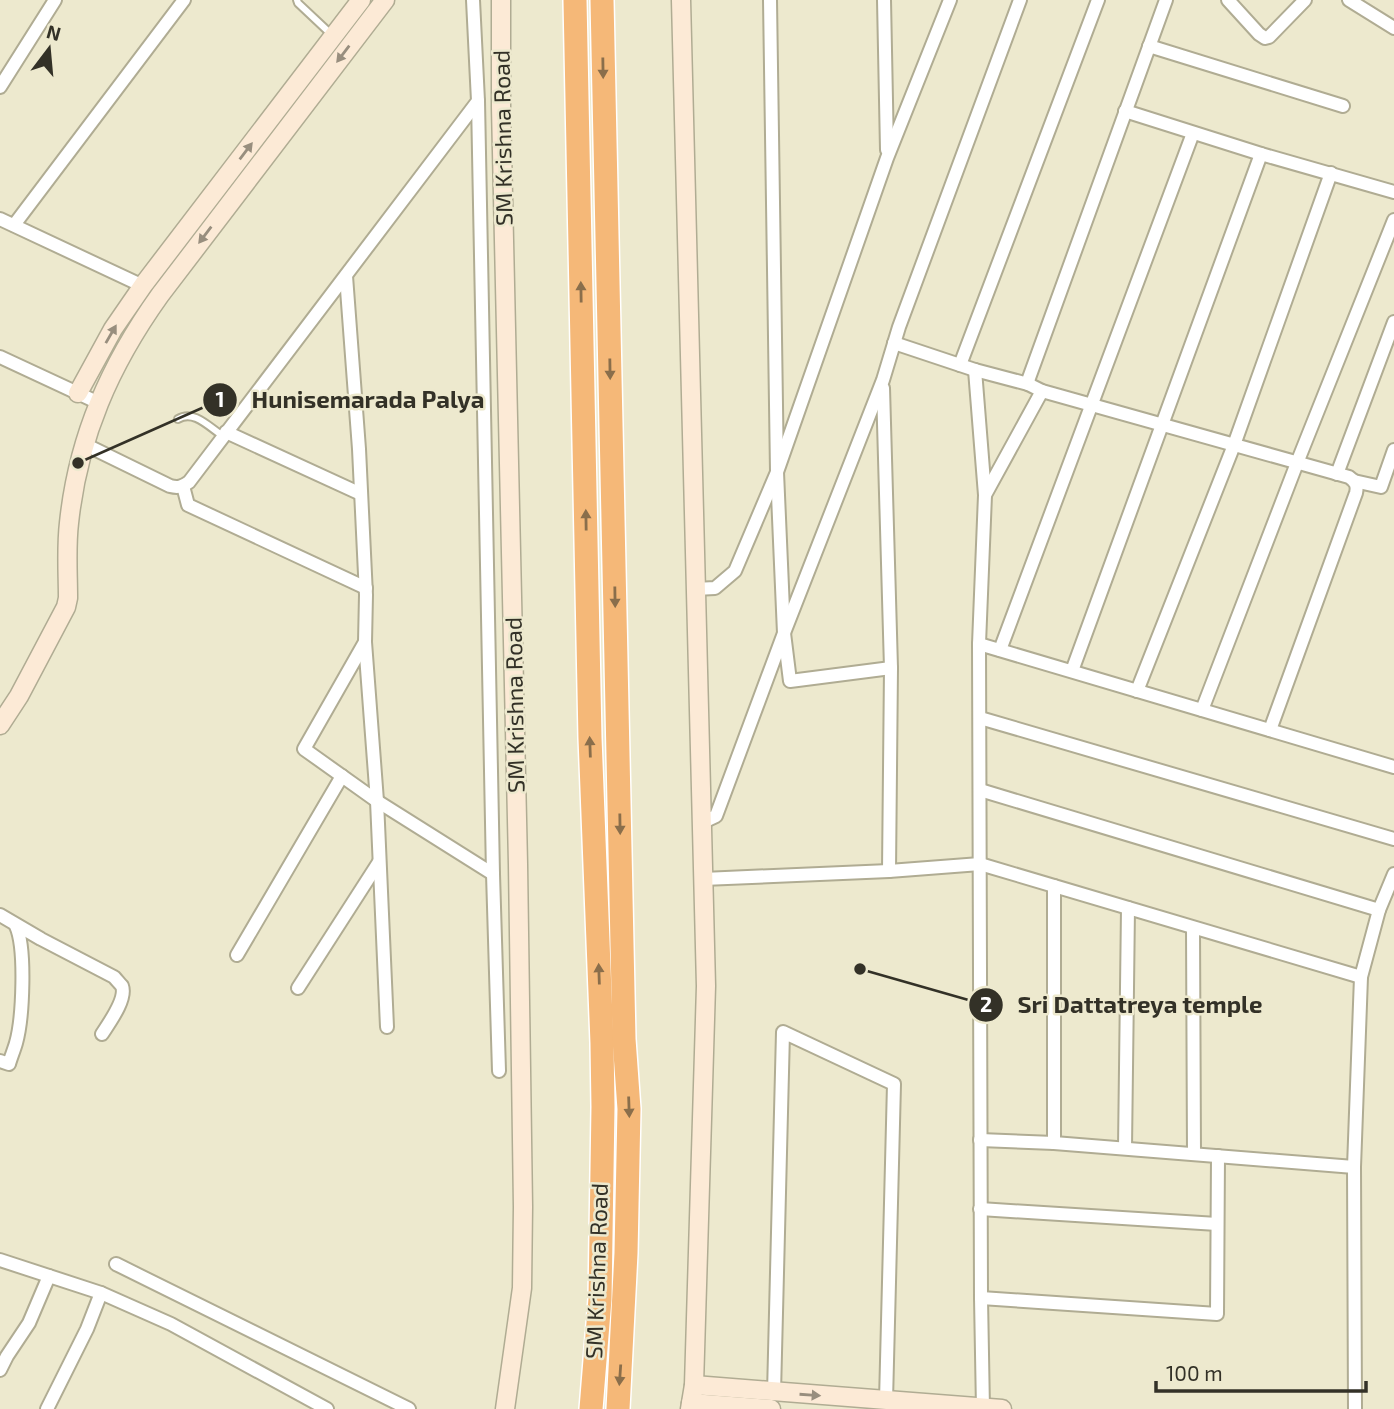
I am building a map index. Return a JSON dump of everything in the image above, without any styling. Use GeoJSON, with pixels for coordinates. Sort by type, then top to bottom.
{"type":"FeatureCollection","features":[{"type":"Feature","properties":{"kind":"highway","name":"SM Krishna Road"},"geometry":{"type":"LineString","coordinates":[[575,0],[590,738],[603,1107],[600,1299],[591,1409]]}},
{"type":"Feature","properties":{"kind":"highway","name":"SM Krishna Road"},"geometry":{"type":"LineString","coordinates":[[602,0],[625,1039],[629,1109],[618,1409]]}},
{"type":"Feature","properties":{"kind":"street"},"geometry":{"type":"LineString","coordinates":[[0,87],[55,0]]}},
{"type":"Feature","properties":{"kind":"street"},"geometry":{"type":"LineString","coordinates":[[14,225],[184,0]]}},
{"type":"Feature","properties":{"kind":"street"},"geometry":{"type":"LineString","coordinates":[[78,393],[113,330],[143,286],[361,0]]}},
{"type":"Feature","properties":{"kind":"street"},"geometry":{"type":"LineString","coordinates":[[0,725],[66,607],[68,524],[78,463],[112,371],[144,317],[385,0]]}},
{"type":"Feature","properties":{"kind":"street"},"geometry":{"type":"LineString","coordinates":[[473,0],[478,101],[499,1071]]}},
{"type":"Feature","properties":{"kind":"street","name":"SM Krishna Road"},"geometry":{"type":"LineString","coordinates":[[501,0],[523,1207],[522,1288],[505,1409]]}},
{"type":"Feature","properties":{"kind":"street"},"geometry":{"type":"LineString","coordinates":[[681,0],[706,986],[692,1399],[886,1401],[1002,1409]]}},
{"type":"Feature","properties":{"kind":"street"},"geometry":{"type":"LineString","coordinates":[[770,0],[777,472],[784,634],[790,681],[891,668]]}},
{"type":"Feature","properties":{"kind":"street"},"geometry":{"type":"LineString","coordinates":[[884,0],[887,158]]}},
{"type":"Feature","properties":{"kind":"street"},"geometry":{"type":"LineString","coordinates":[[695,589],[715,588],[735,571],[777,472],[887,158],[950,0]]}},
{"type":"Feature","properties":{"kind":"street"},"geometry":{"type":"LineString","coordinates":[[701,823],[716,816],[883,380],[894,343],[1020,0]]}},
{"type":"Feature","properties":{"kind":"street"},"geometry":{"type":"LineString","coordinates":[[960,365],[1098,0]]}},
{"type":"Feature","properties":{"kind":"street"},"geometry":{"type":"LineString","coordinates":[[1028,384],[1166,0]]}},
{"type":"Feature","properties":{"kind":"street"},"geometry":{"type":"LineString","coordinates":[[1228,0],[1259,34],[1265,37],[1269,37],[1302,1]]}},
{"type":"Feature","properties":{"kind":"street"},"geometry":{"type":"LineString","coordinates":[[1349,0],[1394,28]]}},
{"type":"Feature","properties":{"kind":"street"},"geometry":{"type":"LineString","coordinates":[[1149,46],[1343,106]]}},
{"type":"Feature","properties":{"kind":"street"},"geometry":{"type":"LineString","coordinates":[[84,444],[170,486],[176,488],[189,482],[478,101]]}},
{"type":"Feature","properties":{"kind":"street"},"geometry":{"type":"LineString","coordinates":[[1125,111],[1394,192]]}},
{"type":"Feature","properties":{"kind":"street"},"geometry":{"type":"LineString","coordinates":[[1000,650],[1193,133]]}},
{"type":"Feature","properties":{"kind":"street"},"geometry":{"type":"LineString","coordinates":[[1072,671],[1261,154]]}},
{"type":"Feature","properties":{"kind":"street"},"geometry":{"type":"LineString","coordinates":[[1137,691],[1234,444],[1331,173]]}},
{"type":"Feature","properties":{"kind":"street"},"geometry":{"type":"LineString","coordinates":[[0,219],[143,286]]}},
{"type":"Feature","properties":{"kind":"street"},"geometry":{"type":"LineString","coordinates":[[1202,710],[1394,220]]}},
{"type":"Feature","properties":{"kind":"street"},"geometry":{"type":"LineString","coordinates":[[346,276],[362,494],[365,642],[377,801],[387,1027]]}},
{"type":"Feature","properties":{"kind":"street"},"geometry":{"type":"LineString","coordinates":[[1337,474],[1394,322]]}},
{"type":"Feature","properties":{"kind":"street"},"geometry":{"type":"LineString","coordinates":[[894,343],[975,370],[1028,384],[1042,391],[1349,477],[1354,481],[1356,492],[1270,730]]}},
{"type":"Feature","properties":{"kind":"street"},"geometry":{"type":"LineString","coordinates":[[0,357],[99,403]]}},
{"type":"Feature","properties":{"kind":"street"},"geometry":{"type":"LineString","coordinates":[[975,370],[985,495],[979,644],[983,1408]]}},
{"type":"Feature","properties":{"kind":"street"},"geometry":{"type":"LineString","coordinates":[[883,380],[891,668],[889,871]]}},
{"type":"Feature","properties":{"kind":"street"},"geometry":{"type":"LineString","coordinates":[[985,495],[1042,391]]}},
{"type":"Feature","properties":{"kind":"street"},"geometry":{"type":"LineString","coordinates":[[225,434],[362,494]]}},
{"type":"Feature","properties":{"kind":"street"},"geometry":{"type":"LineString","coordinates":[[1354,481],[1381,487],[1394,450]]}},
{"type":"Feature","properties":{"kind":"street"},"geometry":{"type":"LineString","coordinates":[[183,486],[188,505],[366,588]]}},
{"type":"Feature","properties":{"kind":"street"},"geometry":{"type":"LineString","coordinates":[[365,642],[304,749],[377,801],[493,874]]}},
{"type":"Feature","properties":{"kind":"street"},"geometry":{"type":"LineString","coordinates":[[979,644],[1394,767]]}},
{"type":"Feature","properties":{"kind":"street"},"geometry":{"type":"LineString","coordinates":[[979,718],[1394,839]]}},
{"type":"Feature","properties":{"kind":"street"},"geometry":{"type":"LineString","coordinates":[[237,955],[342,776]]}},
{"type":"Feature","properties":{"kind":"street"},"geometry":{"type":"LineString","coordinates":[[980,790],[1379,910]]}},
{"type":"Feature","properties":{"kind":"street"},"geometry":{"type":"LineString","coordinates":[[298,988],[380,862]]}},
{"type":"Feature","properties":{"kind":"street"},"geometry":{"type":"LineString","coordinates":[[703,879],[980,864],[1361,977]]}},
{"type":"Feature","properties":{"kind":"street"},"geometry":{"type":"LineString","coordinates":[[1355,1409],[1354,1167],[1361,977],[1379,910],[1394,874]]}},
{"type":"Feature","properties":{"kind":"street"},"geometry":{"type":"LineString","coordinates":[[1054,886],[1054,1143]]}},
{"type":"Feature","properties":{"kind":"street"},"geometry":{"type":"LineString","coordinates":[[1125,1148],[1128,908]]}},
{"type":"Feature","properties":{"kind":"street"},"geometry":{"type":"LineString","coordinates":[[0,915],[114,977],[121,985],[122,1000],[102,1034]]}},
{"type":"Feature","properties":{"kind":"street"},"geometry":{"type":"LineString","coordinates":[[0,1061],[9,1064],[19,1027],[22,944],[16,926]]}},
{"type":"Feature","properties":{"kind":"street"},"geometry":{"type":"LineString","coordinates":[[1194,928],[1194,1154]]}},
{"type":"Feature","properties":{"kind":"street"},"geometry":{"type":"LineString","coordinates":[[773,1401],[783,1032],[894,1084],[886,1401]]}},
{"type":"Feature","properties":{"kind":"street"},"geometry":{"type":"LineString","coordinates":[[980,1140],[1125,1148],[1354,1167]]}},
{"type":"Feature","properties":{"kind":"street"},"geometry":{"type":"LineString","coordinates":[[981,1298],[1217,1314],[1218,1156]]}},
{"type":"Feature","properties":{"kind":"street"},"geometry":{"type":"LineString","coordinates":[[980,1209],[1217,1224]]}},
{"type":"Feature","properties":{"kind":"street"},"geometry":{"type":"LineString","coordinates":[[0,1260],[102,1293],[170,1324],[327,1409]]}},
{"type":"Feature","properties":{"kind":"street"},"geometry":{"type":"LineString","coordinates":[[117,1264],[409,1409]]}},
{"type":"Feature","properties":{"kind":"street"},"geometry":{"type":"LineString","coordinates":[[0,1370],[29,1323],[49,1276]]}},
{"type":"Feature","properties":{"kind":"street"},"geometry":{"type":"LineString","coordinates":[[47,1409],[102,1293]]}},
{"type":"Feature","properties":{"kind":"lane"},"geometry":{"type":"LineString","coordinates":[[297,0],[333,36]]}},
{"type":"Feature","properties":{"kind":"lane"},"geometry":{"type":"LineString","coordinates":[[178,419],[189,415],[225,434]]}},
{"type":"Feature","properties":{"kind":"place","name":"Hunisemarada Palya"},"geometry":{"type":"Point","coordinates":[78,463]}},
{"type":"Feature","properties":{"kind":"place","name":"Sri Dattatreya temple"},"geometry":{"type":"Point","coordinates":[860,969]}}]}
